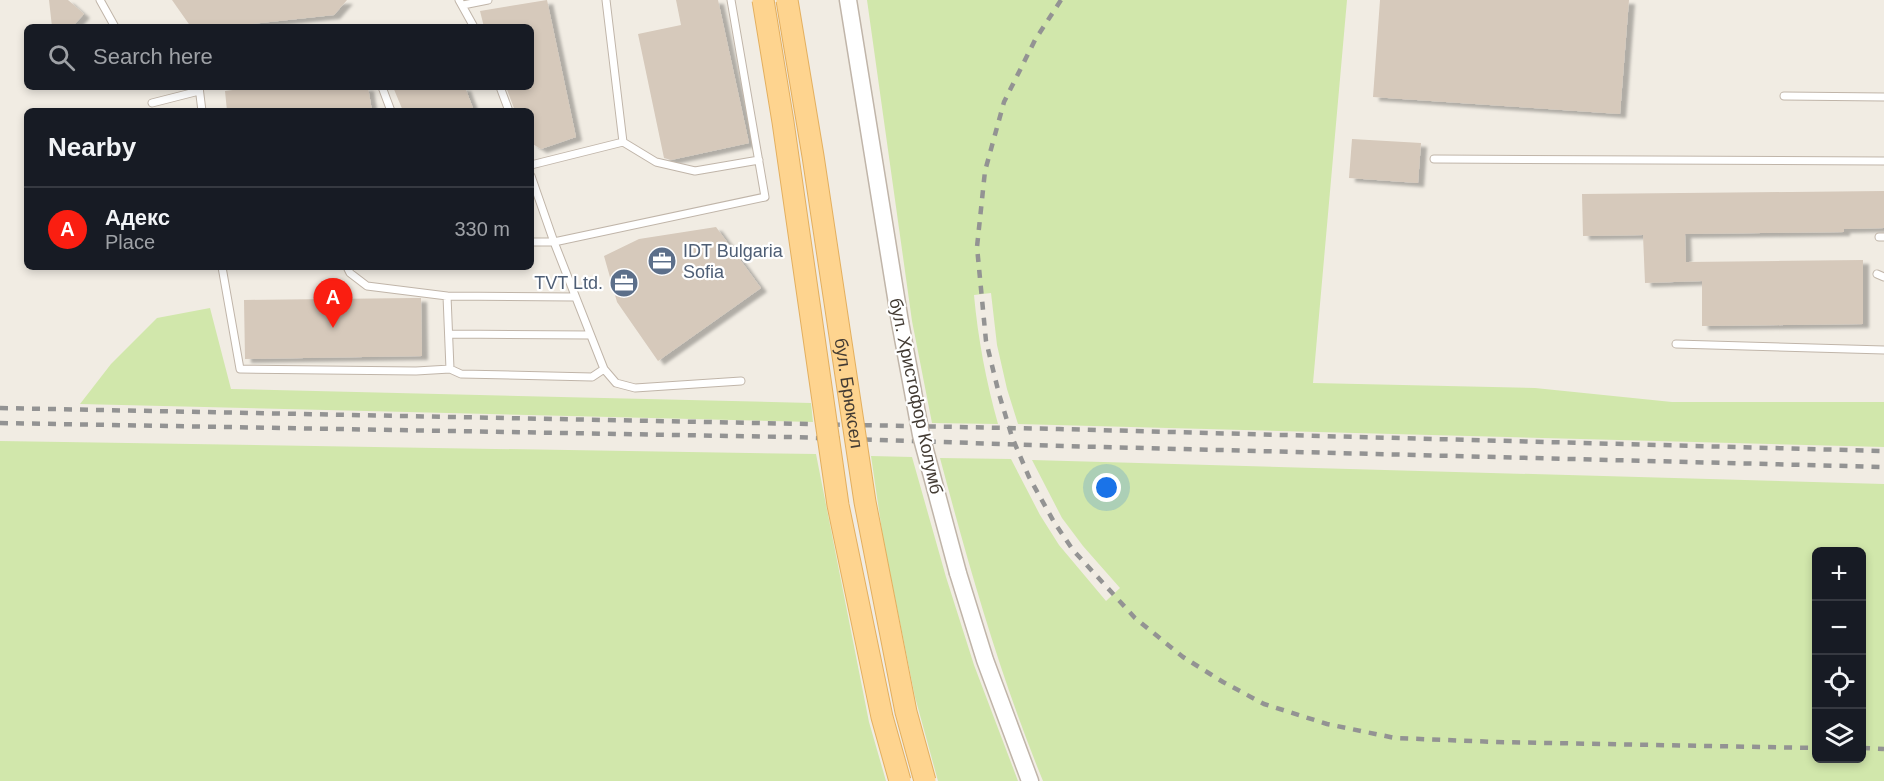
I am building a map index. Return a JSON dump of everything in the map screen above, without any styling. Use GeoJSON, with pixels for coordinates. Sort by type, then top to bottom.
{"type":"FeatureCollection","features":[{"type":"Feature","properties":{"kind":"main road","name":"бул. Брюксел"},"geometry":{"type":"LineString","coordinates":[[763,0],[783,122],[838,505],[882,717],[900,781]]}},
{"type":"Feature","properties":{"kind":"main road","name":"бул. Брюксел"},"geometry":{"type":"LineString","coordinates":[[787,0],[815,168],[865,502],[906,712],[926,781]]}},
{"type":"Feature","properties":{"kind":"street","name":"бул. Христофор Колумб"},"geometry":{"type":"LineString","coordinates":[[848,0],[900,322],[921,435],[958,573],[985,660],[1030,781]]}},
{"type":"Feature","properties":{"kind":"lane"},"geometry":{"type":"LineString","coordinates":[[100,0],[113,24]]}},
{"type":"Feature","properties":{"kind":"lane"},"geometry":{"type":"LineString","coordinates":[[472,24],[461,3],[488,0]]}},
{"type":"Feature","properties":{"kind":"lane"},"geometry":{"type":"LineString","coordinates":[[606,0],[623,142]]}},
{"type":"Feature","properties":{"kind":"lane"},"geometry":{"type":"LineString","coordinates":[[534,242],[554,242],[765,197],[731,0]]}},
{"type":"Feature","properties":{"kind":"lane"},"geometry":{"type":"LineString","coordinates":[[152,103],[196,90]]}},
{"type":"Feature","properties":{"kind":"lane"},"geometry":{"type":"LineString","coordinates":[[199,90],[202,108]]}},
{"type":"Feature","properties":{"kind":"lane"},"geometry":{"type":"LineString","coordinates":[[383,90],[390,108]]}},
{"type":"Feature","properties":{"kind":"lane"},"geometry":{"type":"LineString","coordinates":[[501,90],[508,108]]}},
{"type":"Feature","properties":{"kind":"lane"},"geometry":{"type":"LineString","coordinates":[[1784,96],[1884,98]]}},
{"type":"Feature","properties":{"kind":"lane"},"geometry":{"type":"LineString","coordinates":[[534,164],[623,142],[656,162],[695,171],[759,160]]}},
{"type":"Feature","properties":{"kind":"lane"},"geometry":{"type":"LineString","coordinates":[[1434,159],[1884,161]]}},
{"type":"Feature","properties":{"kind":"lane"},"geometry":{"type":"LineString","coordinates":[[534,185],[604,369],[616,383],[635,388],[741,381]]}},
{"type":"Feature","properties":{"kind":"lane"},"geometry":{"type":"LineString","coordinates":[[223,270],[240,369],[416,371],[450,369],[461,374],[592,377],[604,369]]}},
{"type":"Feature","properties":{"kind":"lane"},"geometry":{"type":"LineString","coordinates":[[348,270],[367,286],[447,296],[575,297]]}},
{"type":"Feature","properties":{"kind":"lane"},"geometry":{"type":"LineString","coordinates":[[447,296],[450,369]]}},
{"type":"Feature","properties":{"kind":"lane"},"geometry":{"type":"LineString","coordinates":[[449,334],[590,335]]}},
{"type":"Feature","properties":{"kind":"lane"},"geometry":{"type":"LineString","coordinates":[[1676,344],[1884,350]]}},
{"type":"Feature","properties":{"kind":"green space"},"geometry":{"type":"Polygon","coordinates":[[[867,0],[1347,0],[1313,383],[1535,388],[1672,402],[1884,402],[1884,447],[1018,424],[997,345],[991,293],[974,295],[983,360],[998,424],[932,423],[912,321],[867,0]]]}},
{"type":"Feature","properties":{"kind":"green space"},"geometry":{"type":"Polygon","coordinates":[[[210,308],[231,389],[811,403],[813,422],[80,404],[111,364],[157,318],[210,308]]]}},
{"type":"Feature","properties":{"kind":"green space"},"geometry":{"type":"Polygon","coordinates":[[[0,441],[816,454],[869,722],[886,781],[0,781],[0,441]]]}},
{"type":"Feature","properties":{"kind":"green space"},"geometry":{"type":"Polygon","coordinates":[[[871,456],[912,457],[974,665],[1018,781],[938,781],[915,697],[883,538],[871,456]]]}},
{"type":"Feature","properties":{"kind":"green space"},"geometry":{"type":"Polygon","coordinates":[[[940,458],[1011,459],[1040,515],[1059,545],[1106,601],[1120,588],[1062,518],[1032,460],[1884,484],[1884,781],[1043,781],[1013,702],[974,580],[940,458]]]}},
{"type":"Feature","properties":{"kind":"building"},"geometry":{"type":"Polygon","coordinates":[[[49,0],[68,0],[84,14],[75,24],[52,24],[49,0]]]}},
{"type":"Feature","properties":{"kind":"building"},"geometry":{"type":"Polygon","coordinates":[[[172,0],[347,0],[334,15],[251,24],[189,24],[172,0]]]}},
{"type":"Feature","properties":{"kind":"building"},"geometry":{"type":"Polygon","coordinates":[[[547,0],[576,137],[541,149],[534,145],[534,108],[514,108],[507,90],[534,90],[534,24],[483,24],[480,11],[547,0]]]}},
{"type":"Feature","properties":{"kind":"building"},"geometry":{"type":"Polygon","coordinates":[[[676,0],[718,0],[749,143],[671,160],[664,158],[638,34],[681,25],[676,0]]]}},
{"type":"Feature","properties":{"kind":"building"},"geometry":{"type":"Polygon","coordinates":[[[1380,0],[1629,0],[1620,114],[1373,97],[1380,0]]]}},
{"type":"Feature","properties":{"kind":"building"},"geometry":{"type":"Polygon","coordinates":[[[368,90],[372,108],[227,108],[225,91],[368,90]]]}},
{"type":"Feature","properties":{"kind":"building"},"geometry":{"type":"Polygon","coordinates":[[[394,90],[466,90],[473,108],[402,108],[394,90]]]}},
{"type":"Feature","properties":{"kind":"building"},"geometry":{"type":"Polygon","coordinates":[[[1352,139],[1421,143],[1418,183],[1349,178],[1352,139]]]}},
{"type":"Feature","properties":{"kind":"building"},"geometry":{"type":"Polygon","coordinates":[[[1884,191],[1884,228],[1844,229],[1844,232],[1685,234],[1686,262],[1863,260],[1863,324],[1702,326],[1702,281],[1645,283],[1643,235],[1583,236],[1582,194],[1884,191]]]}},
{"type":"Feature","properties":{"kind":"building"},"geometry":{"type":"Polygon","coordinates":[[[716,227],[761,288],[658,361],[617,302],[604,256],[639,239],[716,227]]]}},
{"type":"Feature","properties":{"kind":"building"},"geometry":{"type":"Polygon","coordinates":[[[421,298],[422,356],[245,359],[244,300],[421,298]]]}},
{"type":"Feature","properties":{"kind":"railway"},"geometry":{"type":"LineString","coordinates":[[1061,0],[1035,40],[1004,102],[985,171],[977,247],[986,341],[1012,437],[1029,477],[1054,522],[1073,550],[1135,618],[1183,657],[1264,704],[1327,724],[1395,738],[1812,748]]}},
{"type":"Feature","properties":{"kind":"railway"},"geometry":{"type":"LineString","coordinates":[[0,408],[1059,429],[1884,451]]}},
{"type":"Feature","properties":{"kind":"railway"},"geometry":{"type":"LineString","coordinates":[[0,423],[789,437],[1884,467]]}},
{"type":"Feature","properties":{"kind":"railway"},"geometry":{"type":"LineString","coordinates":[[1866,748],[1884,749]]}},
{"type":"Feature","properties":{"kind":"place","name":"IDT Bulgaria Sofia"},"geometry":{"type":"Point","coordinates":[662,261]}},
{"type":"Feature","properties":{"kind":"place","name":"TVT Ltd."},"geometry":{"type":"Point","coordinates":[624,283]}},
{"type":"Feature","properties":{"kind":"place","name":"Адекс"},"geometry":{"type":"Point","coordinates":[333,328]}}]}
